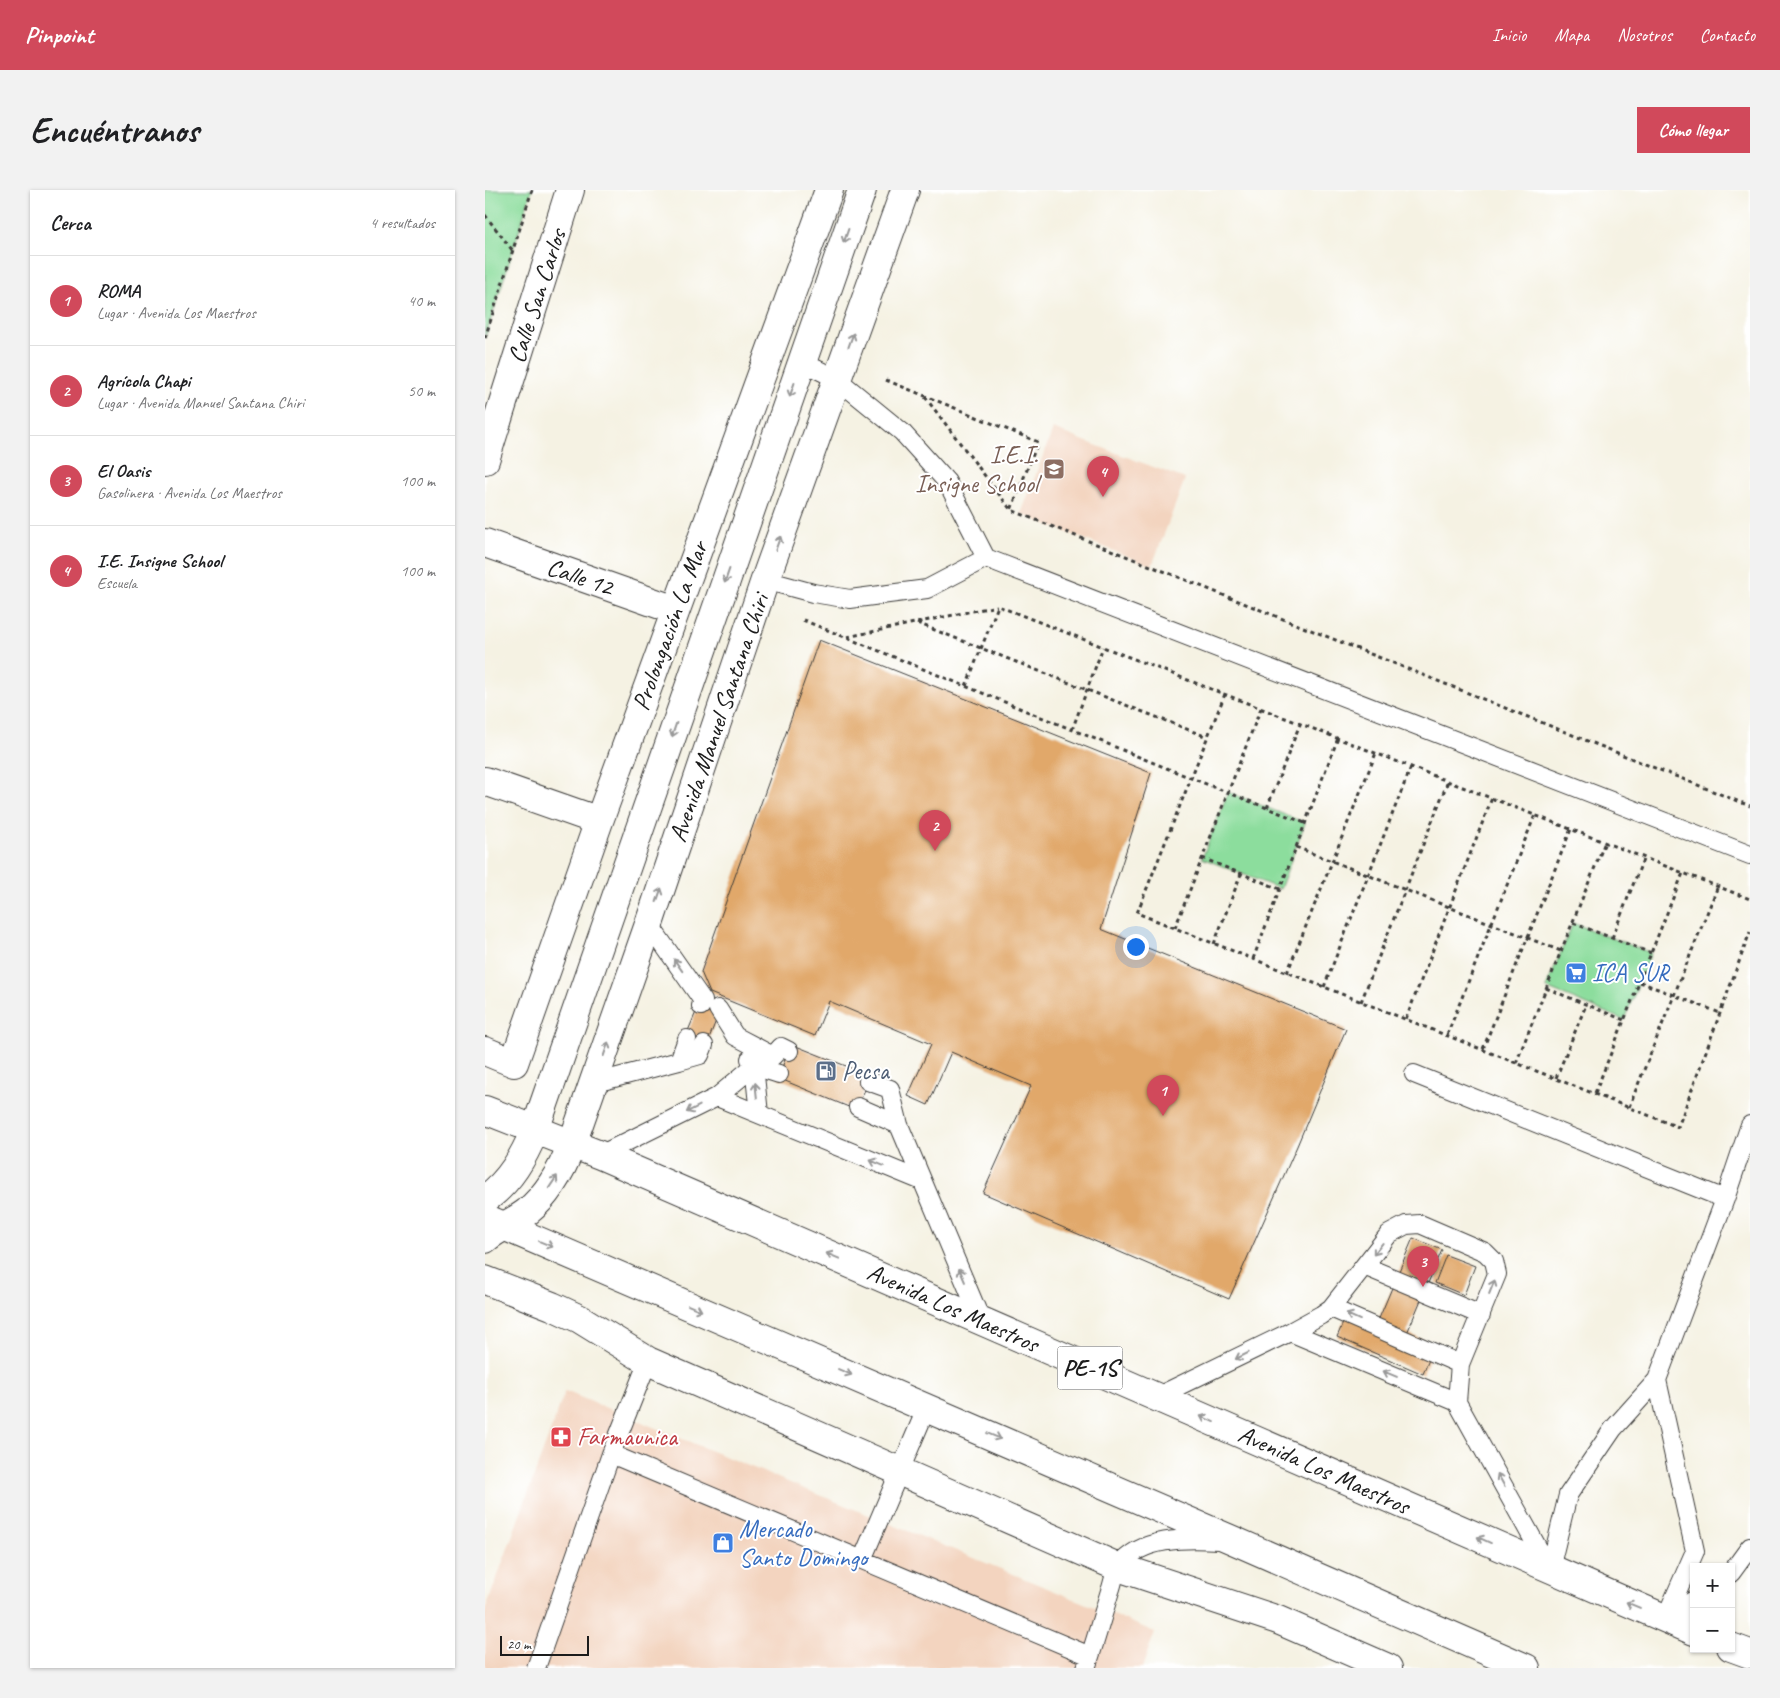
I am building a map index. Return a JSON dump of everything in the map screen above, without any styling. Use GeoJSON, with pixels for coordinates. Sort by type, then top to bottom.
{"type":"FeatureCollection","features":[{"type":"Feature","properties":{"kind":"main road","name":"Calle San Carlos"},"geometry":{"type":"LineString","coordinates":[[485,460],[570,190]]}},
{"type":"Feature","properties":{"kind":"main road","name":"Prolongación La Mar"},"geometry":{"type":"LineString","coordinates":[[485,1051],[515,1063],[599,821],[829,190]]}},
{"type":"Feature","properties":{"kind":"main road","name":"Avenida Manuel Santana Chiri"},"geometry":{"type":"LineString","coordinates":[[485,1199],[509,1176],[525,1155],[535,1130],[862,190]]}},
{"type":"Feature","properties":{"kind":"main road","name":"Avenida Manuel Santana Chiri"},"geometry":{"type":"LineString","coordinates":[[492,1228],[527,1211],[547,1192],[562,1170],[595,1082],[765,580],[905,190]]}},
{"type":"Feature","properties":{"kind":"main road","name":"Calle 12"},"geometry":{"type":"LineString","coordinates":[[485,543],[675,610]]}},
{"type":"Feature","properties":{"kind":"main road"},"geometry":{"type":"LineString","coordinates":[[485,781],[599,821]]}},
{"type":"Feature","properties":{"kind":"main road","name":"Avenida Los Maestros"},"geometry":{"type":"LineString","coordinates":[[485,1110],[600,1155],[1690,1629]]}},
{"type":"Feature","properties":{"kind":"main road"},"geometry":{"type":"LineString","coordinates":[[492,1228],[927,1407],[1525,1668]]}},
{"type":"Feature","properties":{"kind":"main road"},"geometry":{"type":"LineString","coordinates":[[485,1280],[580,1319],[647,1361],[1118,1567],[1278,1620],[1388,1668]]}},
{"type":"Feature","properties":{"kind":"main road"},"geometry":{"type":"LineString","coordinates":[[1735,1648],[1750,1654]]}},
{"type":"Feature","properties":{"kind":"lane"},"geometry":{"type":"LineString","coordinates":[[802,362],[837,379],[902,432],[947,482],[986,558],[1750,855]]}},
{"type":"Feature","properties":{"kind":"lane"},"geometry":{"type":"LineString","coordinates":[[765,580],[813,593],[850,600],[927,589],[986,558]]}},
{"type":"Feature","properties":{"kind":"lane"},"geometry":{"type":"LineString","coordinates":[[649,924],[710,1007],[735,1036],[754,1066],[759,1114]]}},
{"type":"Feature","properties":{"kind":"lane"},"geometry":{"type":"LineString","coordinates":[[600,1155],[717,1097],[754,1066],[781,1053],[735,1036]]}},
{"type":"Feature","properties":{"kind":"lane"},"geometry":{"type":"LineString","coordinates":[[595,1082],[679,1062],[695,1042]]}},
{"type":"Feature","properties":{"kind":"lane"},"geometry":{"type":"LineString","coordinates":[[754,1066],[779,1074]]}},
{"type":"Feature","properties":{"kind":"lane"},"geometry":{"type":"LineString","coordinates":[[1414,1074],[1725,1199]]}},
{"type":"Feature","properties":{"kind":"lane"},"geometry":{"type":"LineString","coordinates":[[868,1081],[890,1089],[899,1125],[981,1320]]}},
{"type":"Feature","properties":{"kind":"lane"},"geometry":{"type":"LineString","coordinates":[[717,1097],[922,1181]]}},
{"type":"Feature","properties":{"kind":"lane"},"geometry":{"type":"LineString","coordinates":[[858,1107],[899,1125]]}},
{"type":"Feature","properties":{"kind":"lane"},"geometry":{"type":"LineString","coordinates":[[1550,1569],[1568,1495],[1613,1429],[1657,1380],[1725,1199],[1750,1125]]}},
{"type":"Feature","properties":{"kind":"lane"},"geometry":{"type":"LineString","coordinates":[[1156,1397],[1321,1315],[1331,1308],[1389,1234],[1406,1225],[1421,1224],[1485,1252],[1494,1261],[1497,1274],[1460,1364],[1457,1402],[1550,1569]]}},
{"type":"Feature","properties":{"kind":"lane"},"geometry":{"type":"LineString","coordinates":[[1364,1266],[1481,1315]]}},
{"type":"Feature","properties":{"kind":"lane"},"geometry":{"type":"LineString","coordinates":[[1331,1308],[1460,1364]]}},
{"type":"Feature","properties":{"kind":"lane"},"geometry":{"type":"LineString","coordinates":[[1290,1332],[1457,1402]]}},
{"type":"Feature","properties":{"kind":"lane"},"geometry":{"type":"LineString","coordinates":[[536,1668],[611,1454],[647,1361]]}},
{"type":"Feature","properties":{"kind":"lane"},"geometry":{"type":"LineString","coordinates":[[1657,1380],[1695,1551],[1665,1619]]}},
{"type":"Feature","properties":{"kind":"lane"},"geometry":{"type":"LineString","coordinates":[[862,1560],[927,1407]]}},
{"type":"Feature","properties":{"kind":"lane"},"geometry":{"type":"LineString","coordinates":[[611,1454],[862,1560],[1088,1662],[1118,1567],[1135,1552],[1169,1541],[1192,1539],[1235,1541]]}},
{"type":"Feature","properties":{"kind":"lane"},"geometry":{"type":"LineString","coordinates":[[1735,1568],[1750,1547]]}},
{"type":"Feature","properties":{"kind":"lane"},"geometry":{"type":"LineString","coordinates":[[1665,1619],[1690,1603]]}},
{"type":"Feature","properties":{"kind":"path"},"geometry":{"type":"LineString","coordinates":[[485,338],[532,190]]}},
{"type":"Feature","properties":{"kind":"path"},"geometry":{"type":"LineString","coordinates":[[485,215],[513,252]]}},
{"type":"Feature","properties":{"kind":"path"},"geometry":{"type":"LineString","coordinates":[[886,380],[1038,442],[1011,510]]}},
{"type":"Feature","properties":{"kind":"path"},"geometry":{"type":"LineString","coordinates":[[925,396],[1011,510],[1750,806]]}},
{"type":"Feature","properties":{"kind":"path"},"geometry":{"type":"LineString","coordinates":[[966,686],[998,606]]}},
{"type":"Feature","properties":{"kind":"path"},"geometry":{"type":"LineString","coordinates":[[845,638],[998,606],[1750,899]]}},
{"type":"Feature","properties":{"kind":"path"},"geometry":{"type":"LineString","coordinates":[[803,620],[1305,823]]}},
{"type":"Feature","properties":{"kind":"path"},"geometry":{"type":"LineString","coordinates":[[917,623],[1207,737]]}},
{"type":"Feature","properties":{"kind":"path"},"geometry":{"type":"LineString","coordinates":[[1072,730],[1103,647]]}},
{"type":"Feature","properties":{"kind":"path"},"geometry":{"type":"LineString","coordinates":[[1225,694],[1137,913],[1678,1127],[1750,932]]}},
{"type":"Feature","properties":{"kind":"path"},"geometry":{"type":"LineString","coordinates":[[1175,928],[1261,708]]}},
{"type":"Feature","properties":{"kind":"path"},"geometry":{"type":"LineString","coordinates":[[1267,808],[1300,724]]}},
{"type":"Feature","properties":{"kind":"path"},"geometry":{"type":"LineString","coordinates":[[1253,959],[1338,738]]}},
{"type":"Feature","properties":{"kind":"path"},"geometry":{"type":"LineString","coordinates":[[1287,973],[1375,753]]}},
{"type":"Feature","properties":{"kind":"path"},"geometry":{"type":"LineString","coordinates":[[1324,987],[1411,767]]}},
{"type":"Feature","properties":{"kind":"path"},"geometry":{"type":"LineString","coordinates":[[1361,1002],[1448,781]]}},
{"type":"Feature","properties":{"kind":"path"},"geometry":{"type":"LineString","coordinates":[[1406,1020],[1492,798]]}},
{"type":"Feature","properties":{"kind":"path"},"geometry":{"type":"LineString","coordinates":[[1447,1035],[1535,815]]}},
{"type":"Feature","properties":{"kind":"path"},"geometry":{"type":"LineString","coordinates":[[1483,1049],[1571,829]]}},
{"type":"Feature","properties":{"kind":"path"},"geometry":{"type":"LineString","coordinates":[[1516,1062],[1605,842]]}},
{"type":"Feature","properties":{"kind":"path"},"geometry":{"type":"LineString","coordinates":[[1296,847],[1561,951]]}},
{"type":"Feature","properties":{"kind":"path"},"geometry":{"type":"LineString","coordinates":[[1612,938],[1644,857]]}},
{"type":"Feature","properties":{"kind":"path"},"geometry":{"type":"LineString","coordinates":[[1202,858],[1280,889]]}},
{"type":"Feature","properties":{"kind":"path"},"geometry":{"type":"LineString","coordinates":[[1595,1093],[1683,873]]}},
{"type":"Feature","properties":{"kind":"path"},"geometry":{"type":"LineString","coordinates":[[1214,944],[1241,874]]}},
{"type":"Feature","properties":{"kind":"path"},"geometry":{"type":"LineString","coordinates":[[1629,1108],[1718,886]]}},
{"type":"Feature","properties":{"kind":"path"},"geometry":{"type":"LineString","coordinates":[[1573,923],[1651,953]]}},
{"type":"Feature","properties":{"kind":"path"},"geometry":{"type":"LineString","coordinates":[[1640,982],[1720,1013]]}},
{"type":"Feature","properties":{"kind":"path"},"geometry":{"type":"LineString","coordinates":[[1546,988],[1624,1020]]}},
{"type":"Feature","properties":{"kind":"path"},"geometry":{"type":"LineString","coordinates":[[1556,1078],[1586,1005]]}},
{"type":"Feature","properties":{"kind":"shaded area"},"geometry":{"type":"Polygon","coordinates":[[[1053,429],[1185,479],[1152,566],[1021,514],[1053,429]]]}},
{"type":"Feature","properties":{"kind":"shaded area","name":"Mercado Santo Domingo"},"geometry":{"type":"Polygon","coordinates":[[[565,1391],[1155,1632],[1142,1668],[485,1668],[485,1611],[565,1391]]]}},
{"type":"Feature","properties":{"kind":"green space"},"geometry":{"type":"Polygon","coordinates":[[[485,190],[532,190],[485,338],[485,190]]]}},
{"type":"Feature","properties":{"kind":"green space"},"geometry":{"type":"Polygon","coordinates":[[[1228,792],[1305,823],[1280,889],[1202,858],[1228,792]]]}},
{"type":"Feature","properties":{"kind":"green space"},"geometry":{"type":"Polygon","coordinates":[[[1573,923],[1651,953],[1624,1020],[1546,988],[1573,923]]]}},
{"type":"Feature","properties":{"kind":"building"},"geometry":{"type":"Polygon","coordinates":[[[819,640],[1151,773],[1101,929],[1346,1029],[1297,1146],[1229,1299],[983,1193],[1031,1086],[951,1052],[928,1105],[908,1096],[931,1044],[829,1001],[815,1036],[710,993],[701,972],[819,640]]]}},
{"type":"Feature","properties":{"kind":"building"},"geometry":{"type":"Polygon","coordinates":[[[699,1005],[719,1013],[706,1046],[685,1038],[699,1005]]]}},
{"type":"Feature","properties":{"kind":"building"},"geometry":{"type":"Polygon","coordinates":[[[791,1044],[871,1076],[856,1110],[778,1078],[791,1044]]]}},
{"type":"Feature","properties":{"kind":"building"},"geometry":{"type":"Polygon","coordinates":[[[1413,1238],[1442,1250],[1407,1333],[1435,1345],[1423,1374],[1337,1337],[1349,1309],[1378,1321],[1413,1238]]]}},
{"type":"Feature","properties":{"kind":"building"},"geometry":{"type":"Polygon","coordinates":[[[1446,1255],[1475,1266],[1464,1295],[1435,1283],[1446,1255]]]}},
{"type":"Feature","properties":{"kind":"place","name":"I.E.I. Insigne School"},"geometry":{"type":"Point","coordinates":[1054,469]}},
{"type":"Feature","properties":{"kind":"place","name":"I.E. Insigne School"},"geometry":{"type":"Point","coordinates":[1103,497]}},
{"type":"Feature","properties":{"kind":"place","name":"Agrícola Chapi"},"geometry":{"type":"Point","coordinates":[935,851]}},
{"type":"Feature","properties":{"kind":"place","name":"ICA SUR"},"geometry":{"type":"Point","coordinates":[1576,973]}},
{"type":"Feature","properties":{"kind":"place","name":"Pecsa"},"geometry":{"type":"Point","coordinates":[826,1071]}},
{"type":"Feature","properties":{"kind":"place","name":"ROMA"},"geometry":{"type":"Point","coordinates":[1163,1116]}},
{"type":"Feature","properties":{"kind":"place","name":"El Oasis"},"geometry":{"type":"Point","coordinates":[1423,1287]}},
{"type":"Feature","properties":{"kind":"place","name":"Farmaunica"},"geometry":{"type":"Point","coordinates":[561,1437]}},
{"type":"Feature","properties":{"kind":"place","name":"Mercado Santo Domingo"},"geometry":{"type":"Point","coordinates":[723,1543]}}]}
